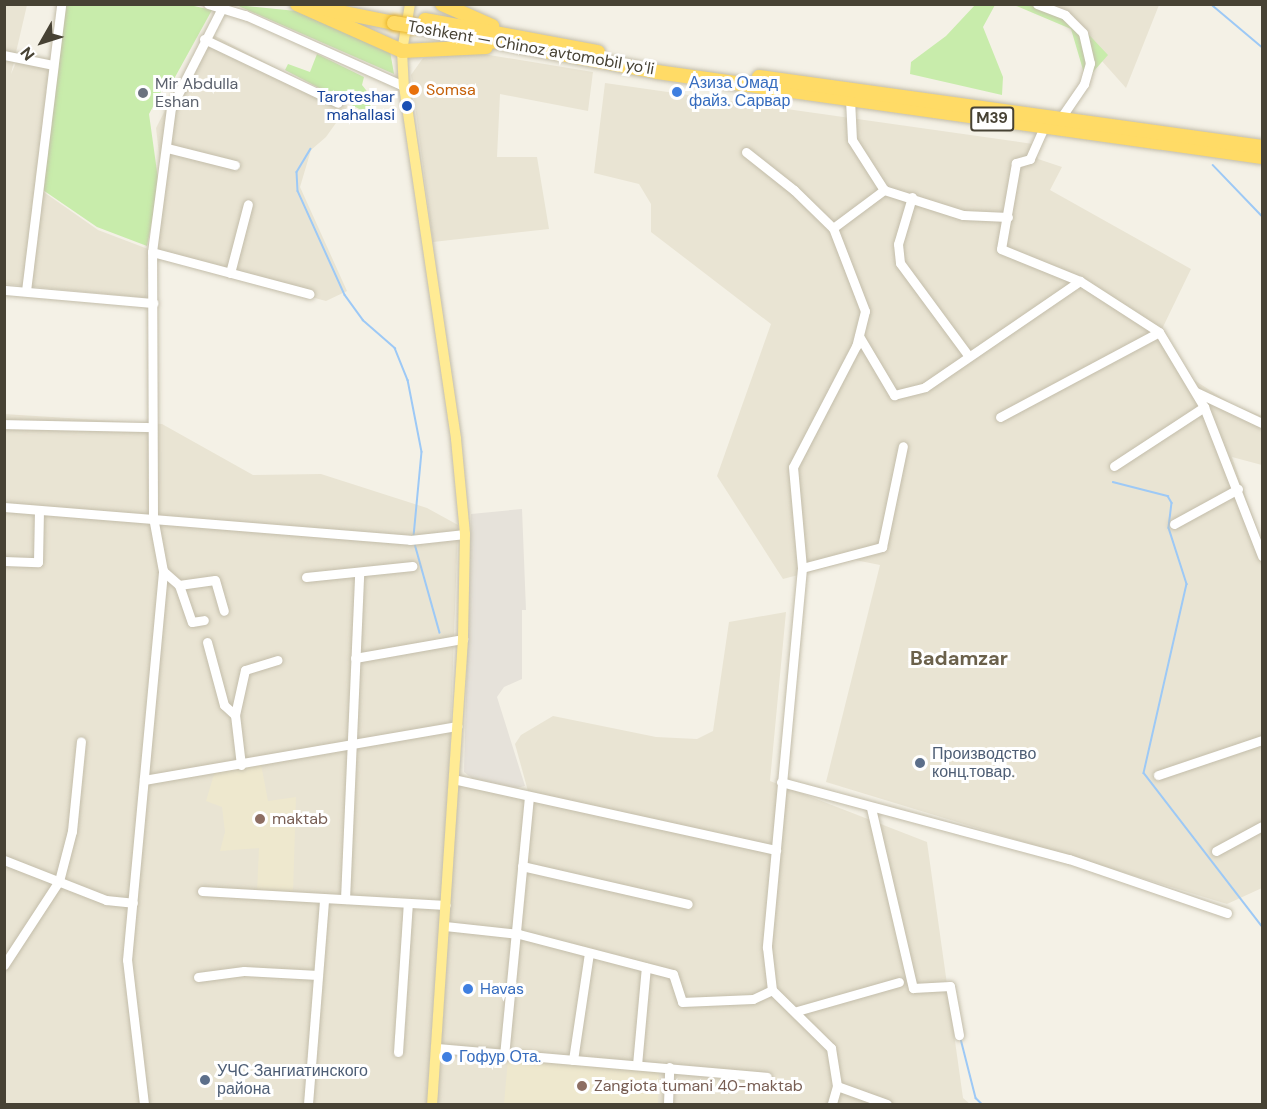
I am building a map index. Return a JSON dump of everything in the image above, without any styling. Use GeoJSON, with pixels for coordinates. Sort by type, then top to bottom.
{"type":"FeatureCollection","features":[{"type":"Feature","properties":{"kind":"highway","name":"Toshkent — Chinoz avtomobil yoʻli"},"geometry":{"type":"LineString","coordinates":[[298,4],[395,19],[412,16],[527,44],[850,99],[1263,157]]}},
{"type":"Feature","properties":{"kind":"highway"},"geometry":{"type":"LineString","coordinates":[[298,4],[402,51],[527,44]]}},
{"type":"Feature","properties":{"kind":"highway","name":"Toshkent — Chinoz avtomobil yoʻli"},"geometry":{"type":"LineString","coordinates":[[345,4],[395,19]]}},
{"type":"Feature","properties":{"kind":"highway"},"geometry":{"type":"LineString","coordinates":[[442,4],[527,44]]}},
{"type":"Feature","properties":{"kind":"highway","name":"Toshkent — Chinoz avtomobil yoʻli"},"geometry":{"type":"LineString","coordinates":[[527,44],[1263,147]]}},
{"type":"Feature","properties":{"kind":"main road"},"geometry":{"type":"LineString","coordinates":[[412,16],[402,51],[404,86],[456,439],[465,534],[463,639],[432,1104]]}},
{"type":"Feature","properties":{"kind":"street"},"geometry":{"type":"LineString","coordinates":[[26,291],[61,4]]}},
{"type":"Feature","properties":{"kind":"street"},"geometry":{"type":"LineString","coordinates":[[208,4],[224,6],[404,86]]}},
{"type":"Feature","properties":{"kind":"street"},"geometry":{"type":"LineString","coordinates":[[1037,4],[1065,15],[1083,33],[1090,63],[1084,84],[1060,119]]}},
{"type":"Feature","properties":{"kind":"street"},"geometry":{"type":"LineString","coordinates":[[144,1104],[127,960],[163,571],[153,517],[152,252],[166,148],[178,89],[224,6]]}},
{"type":"Feature","properties":{"kind":"street"},"geometry":{"type":"LineString","coordinates":[[204,39],[338,103]]}},
{"type":"Feature","properties":{"kind":"street"},"geometry":{"type":"LineString","coordinates":[[4,55],[53,65]]}},
{"type":"Feature","properties":{"kind":"street"},"geometry":{"type":"LineString","coordinates":[[850,99],[852,140],[884,190],[963,215],[1008,217]]}},
{"type":"Feature","properties":{"kind":"street"},"geometry":{"type":"LineString","coordinates":[[1044,127],[1030,159],[1017,162],[1001,249],[1080,281],[1159,332],[1204,407],[1263,556]]}},
{"type":"Feature","properties":{"kind":"street"},"geometry":{"type":"LineString","coordinates":[[166,148],[235,165]]}},
{"type":"Feature","properties":{"kind":"street"},"geometry":{"type":"LineString","coordinates":[[746,152],[794,190],[833,228],[864,311],[859,336],[793,467],[802,568],[767,947],[772,990],[798,1011],[831,1048],[837,1086],[832,1104]]}},
{"type":"Feature","properties":{"kind":"street"},"geometry":{"type":"LineString","coordinates":[[833,228],[884,190]]}},
{"type":"Feature","properties":{"kind":"street"},"geometry":{"type":"LineString","coordinates":[[912,197],[898,244],[900,263],[967,354]]}},
{"type":"Feature","properties":{"kind":"street"},"geometry":{"type":"LineString","coordinates":[[230,273],[248,204]]}},
{"type":"Feature","properties":{"kind":"street"},"geometry":{"type":"LineString","coordinates":[[152,252],[310,294]]}},
{"type":"Feature","properties":{"kind":"street"},"geometry":{"type":"LineString","coordinates":[[859,336],[894,395],[925,387],[967,354],[1080,281]]}},
{"type":"Feature","properties":{"kind":"street"},"geometry":{"type":"LineString","coordinates":[[4,290],[153,303]]}},
{"type":"Feature","properties":{"kind":"street"},"geometry":{"type":"LineString","coordinates":[[1000,417],[1159,332]]}},
{"type":"Feature","properties":{"kind":"street"},"geometry":{"type":"LineString","coordinates":[[1196,392],[1263,423]]}},
{"type":"Feature","properties":{"kind":"street"},"geometry":{"type":"LineString","coordinates":[[1114,466],[1204,407]]}},
{"type":"Feature","properties":{"kind":"street"},"geometry":{"type":"LineString","coordinates":[[4,431],[5,424],[152,427]]}},
{"type":"Feature","properties":{"kind":"street"},"geometry":{"type":"LineString","coordinates":[[802,568],[882,547],[903,446]]}},
{"type":"Feature","properties":{"kind":"street"},"geometry":{"type":"LineString","coordinates":[[1174,524],[1238,489]]}},
{"type":"Feature","properties":{"kind":"street"},"geometry":{"type":"LineString","coordinates":[[4,507],[153,517],[410,540],[465,534]]}},
{"type":"Feature","properties":{"kind":"street"},"geometry":{"type":"LineString","coordinates":[[4,561],[38,562],[39,510]]}},
{"type":"Feature","properties":{"kind":"street"},"geometry":{"type":"LineString","coordinates":[[306,577],[412,566]]}},
{"type":"Feature","properties":{"kind":"street"},"geometry":{"type":"LineString","coordinates":[[163,571],[179,585],[192,622],[204,620]]}},
{"type":"Feature","properties":{"kind":"street"},"geometry":{"type":"LineString","coordinates":[[345,899],[358,572]]}},
{"type":"Feature","properties":{"kind":"street"},"geometry":{"type":"LineString","coordinates":[[179,585],[215,580],[224,611]]}},
{"type":"Feature","properties":{"kind":"street"},"geometry":{"type":"LineString","coordinates":[[355,658],[463,639]]}},
{"type":"Feature","properties":{"kind":"street"},"geometry":{"type":"LineString","coordinates":[[207,642],[224,705],[235,715]]}},
{"type":"Feature","properties":{"kind":"street"},"geometry":{"type":"LineString","coordinates":[[241,765],[235,715],[245,670],[278,660]]}},
{"type":"Feature","properties":{"kind":"street"},"geometry":{"type":"LineString","coordinates":[[144,780],[457,726]]}},
{"type":"Feature","properties":{"kind":"street"},"geometry":{"type":"LineString","coordinates":[[1158,775],[1263,740]]}},
{"type":"Feature","properties":{"kind":"street"},"geometry":{"type":"LineString","coordinates":[[4,965],[59,881],[72,831],[81,741]]}},
{"type":"Feature","properties":{"kind":"street"},"geometry":{"type":"LineString","coordinates":[[453,779],[776,850]]}},
{"type":"Feature","properties":{"kind":"street"},"geometry":{"type":"LineString","coordinates":[[781,782],[871,808],[1069,859],[1227,913]]}},
{"type":"Feature","properties":{"kind":"street"},"geometry":{"type":"LineString","coordinates":[[504,1056],[519,934],[522,866],[529,797]]}},
{"type":"Feature","properties":{"kind":"street"},"geometry":{"type":"LineString","coordinates":[[871,808],[913,988],[950,986],[959,1035]]}},
{"type":"Feature","properties":{"kind":"street"},"geometry":{"type":"LineString","coordinates":[[1216,852],[1263,826]]}},
{"type":"Feature","properties":{"kind":"street"},"geometry":{"type":"LineString","coordinates":[[4,860],[106,900],[133,903]]}},
{"type":"Feature","properties":{"kind":"street"},"geometry":{"type":"LineString","coordinates":[[522,866],[688,904]]}},
{"type":"Feature","properties":{"kind":"street"},"geometry":{"type":"LineString","coordinates":[[202,891],[446,905]]}},
{"type":"Feature","properties":{"kind":"street"},"geometry":{"type":"LineString","coordinates":[[308,1104],[324,899]]}},
{"type":"Feature","properties":{"kind":"street"},"geometry":{"type":"LineString","coordinates":[[398,1052],[408,903]]}},
{"type":"Feature","properties":{"kind":"street"},"geometry":{"type":"LineString","coordinates":[[445,926],[519,934],[676,975],[677,997],[682,1002],[753,999],[772,990]]}},
{"type":"Feature","properties":{"kind":"street"},"geometry":{"type":"LineString","coordinates":[[573,1060],[590,953]]}},
{"type":"Feature","properties":{"kind":"street"},"geometry":{"type":"LineString","coordinates":[[637,1065],[646,967]]}},
{"type":"Feature","properties":{"kind":"street"},"geometry":{"type":"LineString","coordinates":[[198,977],[244,971],[318,975]]}},
{"type":"Feature","properties":{"kind":"street"},"geometry":{"type":"LineString","coordinates":[[798,1011],[899,982]]}},
{"type":"Feature","properties":{"kind":"street"},"geometry":{"type":"LineString","coordinates":[[436,1048],[504,1056],[669,1067],[767,1077]]}},
{"type":"Feature","properties":{"kind":"street"},"geometry":{"type":"LineString","coordinates":[[668,1104],[669,1067]]}},
{"type":"Feature","properties":{"kind":"street"},"geometry":{"type":"LineString","coordinates":[[837,1086],[887,1104]]}},
{"type":"Feature","properties":{"kind":"shaded area"},"geometry":{"type":"Polygon","coordinates":[[[4,5],[27,5],[11,74],[18,58],[50,63],[38,188],[98,230],[148,249],[146,298],[5,284],[4,5]]]}},
{"type":"Feature","properties":{"kind":"shaded area"},"geometry":{"type":"Polygon","coordinates":[[[1019,5],[1159,5],[1126,88],[1069,24],[1019,5]]]}},
{"type":"Feature","properties":{"kind":"shaded area"},"geometry":{"type":"Polygon","coordinates":[[[206,31],[348,106],[326,137],[311,150],[300,187],[347,291],[326,301],[150,254],[163,188],[156,128],[206,31]]]}},
{"type":"Feature","properties":{"kind":"shaded area"},"geometry":{"type":"Polygon","coordinates":[[[477,53],[593,72],[588,111],[500,94],[497,157],[537,157],[549,229],[433,242],[411,75],[423,58],[477,53]]]}},
{"type":"Feature","properties":{"kind":"shaded area"},"geometry":{"type":"Polygon","coordinates":[[[605,83],[1033,144],[1038,159],[1062,167],[1050,190],[1191,269],[1162,329],[1194,380],[1233,405],[1262,416],[1262,465],[1232,457],[1262,543],[1262,888],[1227,904],[826,782],[880,565],[855,560],[783,579],[717,476],[771,324],[651,232],[651,204],[639,184],[594,173],[605,83]]]}},
{"type":"Feature","properties":{"kind":"shaded area"},"geometry":{"type":"Polygon","coordinates":[[[4,414],[162,424],[253,475],[321,474],[427,508],[458,525],[449,777],[528,791],[515,744],[521,735],[553,716],[656,737],[697,739],[713,731],[729,622],[786,612],[770,781],[927,842],[963,1098],[970,1104],[5,1104],[4,414]]]}},
{"type":"Feature","properties":{"kind":"shaded area"},"geometry":{"type":"Polygon","coordinates":[[[522,509],[526,610],[522,610],[522,679],[504,687],[497,697],[525,786],[516,788],[473,779],[464,772],[471,514],[522,509]]]}},
{"type":"Feature","properties":{"kind":"shaded area","name":"maktab"},"geometry":{"type":"Polygon","coordinates":[[[261,764],[268,801],[296,797],[293,893],[257,892],[259,848],[220,851],[225,832],[222,807],[206,801],[215,771],[261,764]]]}},
{"type":"Feature","properties":{"kind":"shaded area","name":"Zangiota tumani 40-maktab"},"geometry":{"type":"Polygon","coordinates":[[[508,1059],[659,1068],[658,1104],[504,1104],[508,1059]]]}},
{"type":"Feature","properties":{"kind":"green space"},"geometry":{"type":"Polygon","coordinates":[[[185,4],[212,10],[169,88],[163,88],[149,114],[159,186],[147,246],[97,227],[40,188],[66,5],[185,4]]]}},
{"type":"Feature","properties":{"kind":"green space"},"geometry":{"type":"Polygon","coordinates":[[[236,5],[306,12],[390,51],[394,74],[236,5]]]}},
{"type":"Feature","properties":{"kind":"green space"},"geometry":{"type":"Polygon","coordinates":[[[975,5],[995,5],[983,27],[1003,77],[1002,95],[910,74],[911,62],[946,36],[975,5]]]}},
{"type":"Feature","properties":{"kind":"green space"},"geometry":{"type":"Polygon","coordinates":[[[1014,5],[1029,5],[1076,21],[1108,55],[1086,80],[1071,29],[1014,5]]]}},
{"type":"Feature","properties":{"kind":"green space"},"geometry":{"type":"Polygon","coordinates":[[[317,54],[364,77],[362,85],[370,95],[371,109],[363,111],[285,70],[288,64],[310,72],[317,54]]]}},
{"type":"Feature","properties":{"kind":"waterway"},"geometry":{"type":"LineString","coordinates":[[1211,4],[1262,47]]}},
{"type":"Feature","properties":{"kind":"waterway"},"geometry":{"type":"LineString","coordinates":[[311,149],[297,172],[298,191],[345,295],[363,320],[395,348],[408,380],[422,452],[414,537]]}},
{"type":"Feature","properties":{"kind":"waterway"},"geometry":{"type":"LineString","coordinates":[[1213,165],[1262,216]]}},
{"type":"Feature","properties":{"kind":"waterway"},"geometry":{"type":"LineString","coordinates":[[1113,482],[1168,496],[1172,503],[1169,528],[1187,584],[1144,773],[1262,926]]}},
{"type":"Feature","properties":{"kind":"waterway"},"geometry":{"type":"LineString","coordinates":[[415,544],[440,633]]}},
{"type":"Feature","properties":{"kind":"waterway"},"geometry":{"type":"LineString","coordinates":[[961,1039],[976,1098],[982,1104]]}},
{"type":"Feature","properties":{"kind":"place","name":"Somsa"},"geometry":{"type":"Point","coordinates":[414,90]}},
{"type":"Feature","properties":{"kind":"place","name":"Азиза Омад файз. Сарвар"},"geometry":{"type":"Point","coordinates":[677,92]}},
{"type":"Feature","properties":{"kind":"place","name":"Mir Abdulla Eshan"},"geometry":{"type":"Point","coordinates":[143,93]}},
{"type":"Feature","properties":{"kind":"place","name":"Taroteshar mahallasi"},"geometry":{"type":"Point","coordinates":[407,106]}},
{"type":"Feature","properties":{"kind":"place","name":"Производство конц.товар."},"geometry":{"type":"Point","coordinates":[920,763]}},
{"type":"Feature","properties":{"kind":"place","name":"maktab"},"geometry":{"type":"Point","coordinates":[260,819]}},
{"type":"Feature","properties":{"kind":"place","name":"Havas"},"geometry":{"type":"Point","coordinates":[468,989]}},
{"type":"Feature","properties":{"kind":"place","name":"Гофур Ота."},"geometry":{"type":"Point","coordinates":[447,1057]}},
{"type":"Feature","properties":{"kind":"place","name":"УЧС Зангиатинского района"},"geometry":{"type":"Point","coordinates":[205,1080]}},
{"type":"Feature","properties":{"kind":"place","name":"Zangiota tumani 40-maktab"},"geometry":{"type":"Point","coordinates":[582,1086]}},
{"type":"Feature","properties":{"kind":"district","name":"Badamzar"},"geometry":{"type":"Point","coordinates":[959,658]}}]}
